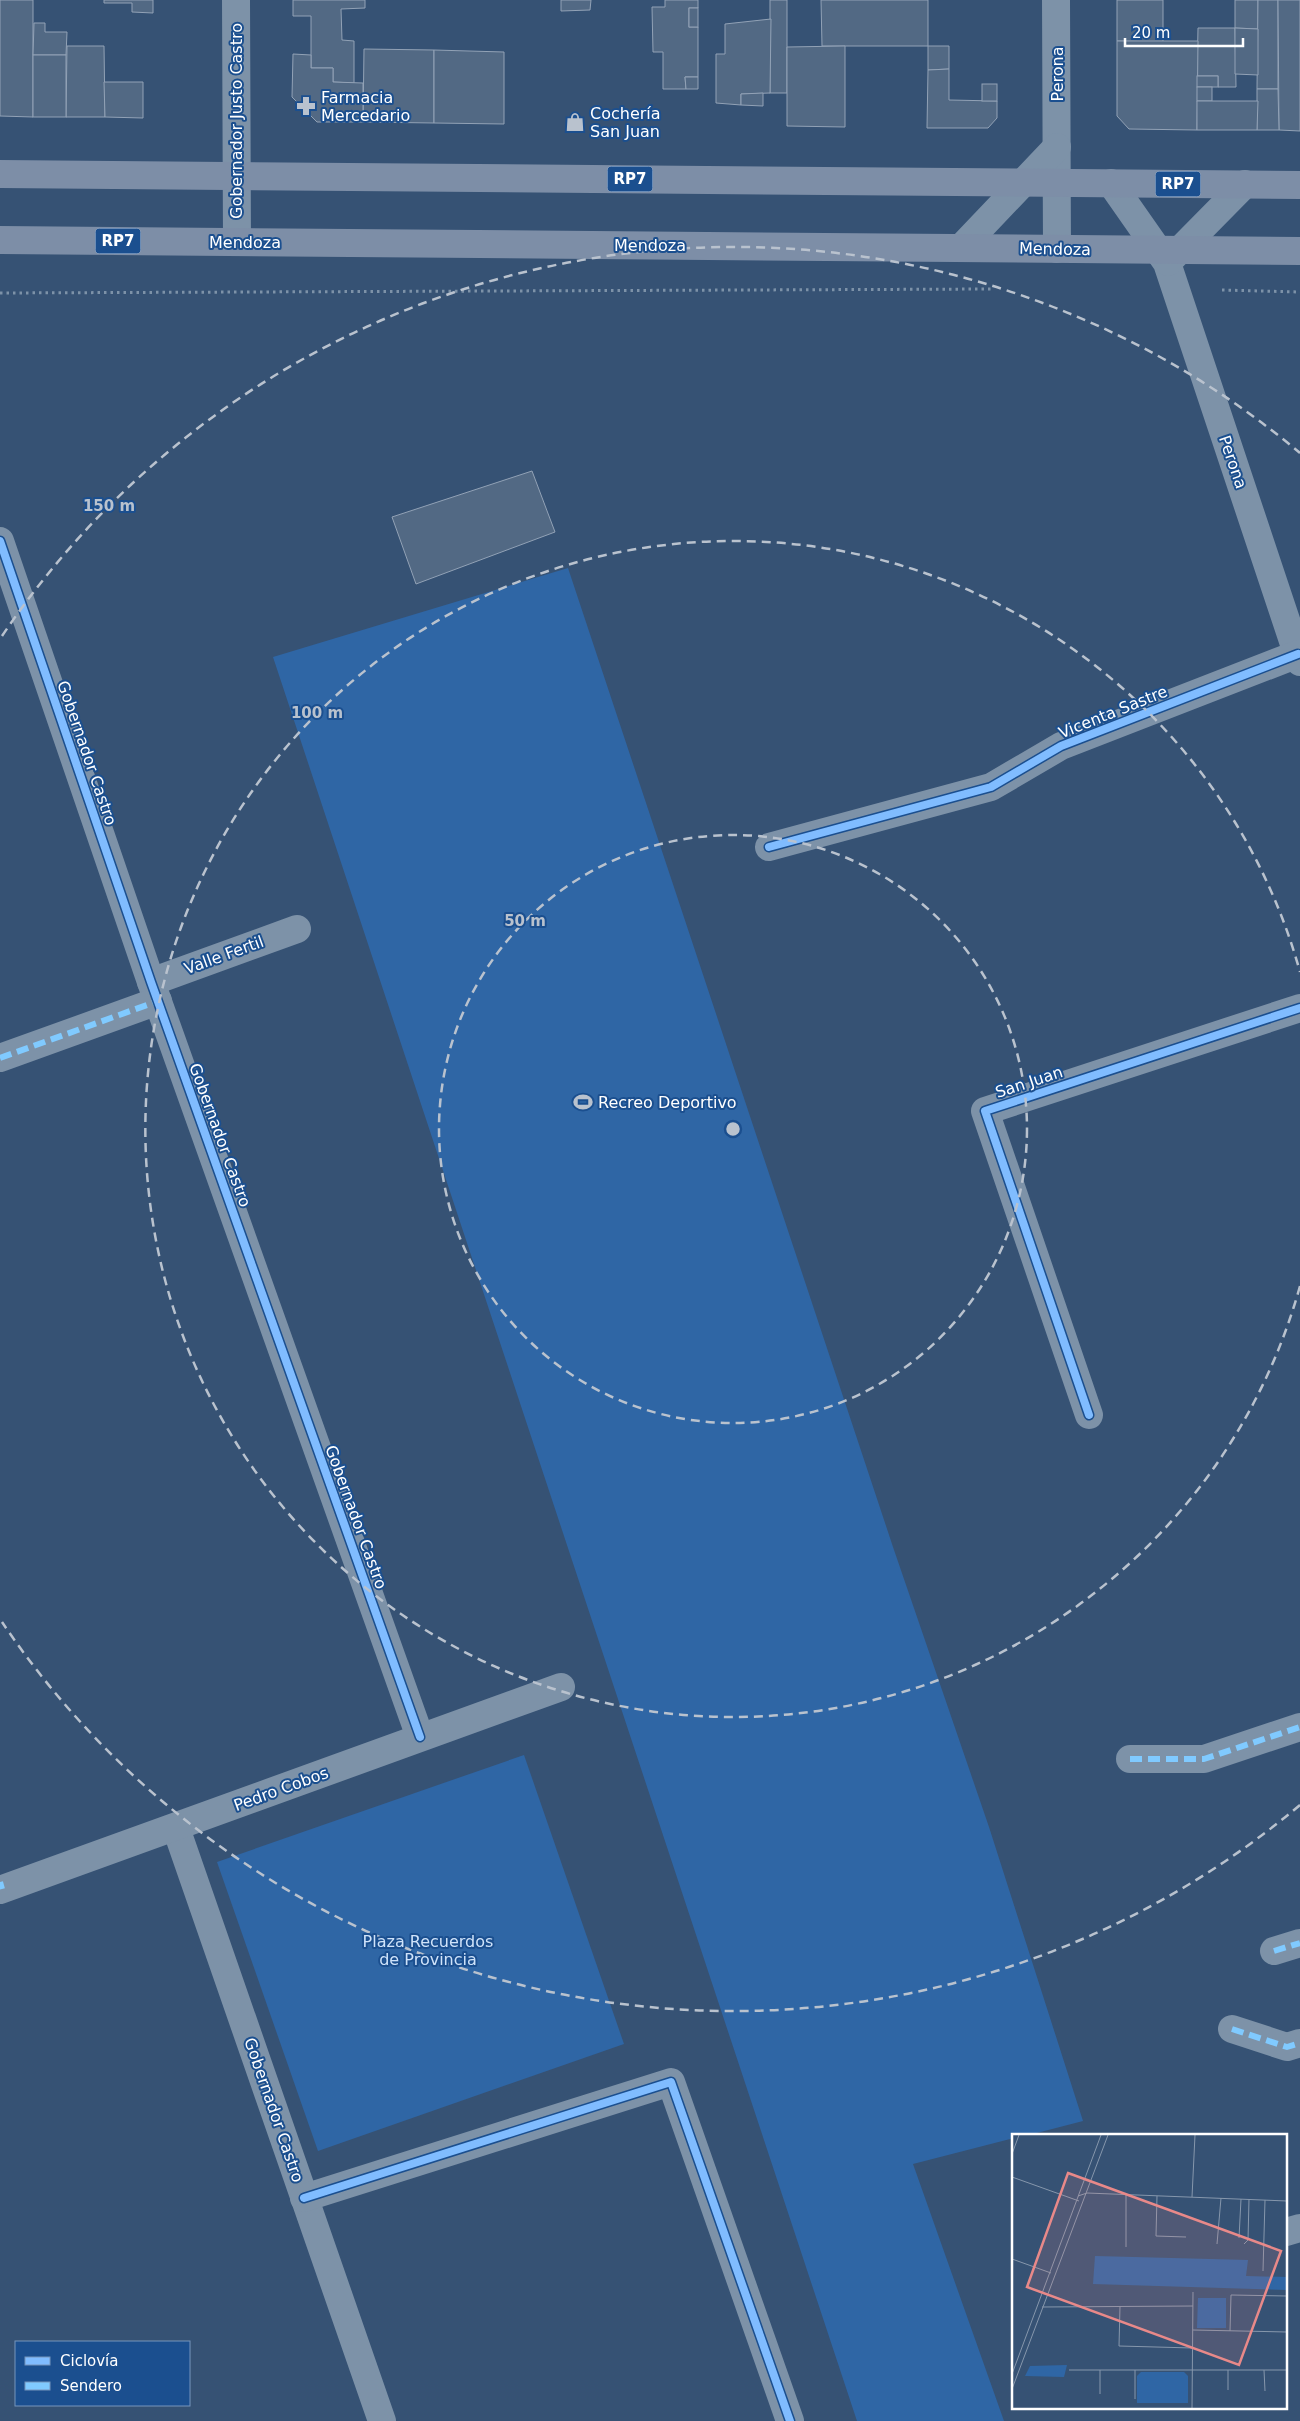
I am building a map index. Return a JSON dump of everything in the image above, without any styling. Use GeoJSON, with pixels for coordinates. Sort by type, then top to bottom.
{"type":"FeatureCollection","features":[{"type":"Feature","properties":{"kind":"main road","name":"RP7"},"geometry":{"type":"LineString","coordinates":[[0,174],[1300,185]]}},
{"type":"Feature","properties":{"kind":"main road","name":"Mendoza"},"geometry":{"type":"LineString","coordinates":[[0,240],[1057,249],[1168,254],[1300,251]]}},
{"type":"Feature","properties":{"kind":"street","name":"Gobernador Justo Castro"},"geometry":{"type":"LineString","coordinates":[[236,0],[237,242]]}},
{"type":"Feature","properties":{"kind":"street","name":"Perona"},"geometry":{"type":"LineString","coordinates":[[1056,0],[1057,249]]}},
{"type":"Feature","properties":{"kind":"street"},"geometry":{"type":"LineString","coordinates":[[960,248],[1057,147]]}},
{"type":"Feature","properties":{"kind":"street","name":"Perona"},"geometry":{"type":"LineString","coordinates":[[1111,183],[1168,254],[1299,658]]}},
{"type":"Feature","properties":{"kind":"street"},"geometry":{"type":"LineString","coordinates":[[1168,254],[1245,184]]}},
{"type":"Feature","properties":{"kind":"street","name":"Gobernador Castro"},"geometry":{"type":"LineString","coordinates":[[0,541],[154,992],[420,1737]]}},
{"type":"Feature","properties":{"kind":"street","name":"Vicenta Sastre"},"geometry":{"type":"LineString","coordinates":[[769,847],[991,787],[1061,746],[1299,658]]}},
{"type":"Feature","properties":{"kind":"street","name":"Valle Fertil"},"geometry":{"type":"LineString","coordinates":[[0,1058],[297,929]]}},
{"type":"Feature","properties":{"kind":"street","name":"San Juan"},"geometry":{"type":"LineString","coordinates":[[1089,1414],[985,1111],[1300,1008]]}},
{"type":"Feature","properties":{"kind":"street","name":"Pedro Cobos"},"geometry":{"type":"LineString","coordinates":[[1,1887],[176,1828],[420,1737],[561,1687]]}},
{"type":"Feature","properties":{"kind":"street"},"geometry":{"type":"LineString","coordinates":[[1130,1759],[1204,1759],[1300,1727]]}},
{"type":"Feature","properties":{"kind":"street","name":"Gobernador Castro"},"geometry":{"type":"LineString","coordinates":[[176,1828],[382,2421]]}},
{"type":"Feature","properties":{"kind":"street"},"geometry":{"type":"LineString","coordinates":[[1274,1951],[1300,1943]]}},
{"type":"Feature","properties":{"kind":"street"},"geometry":{"type":"LineString","coordinates":[[1232,2029],[1287,2047],[1300,2043]]}},
{"type":"Feature","properties":{"kind":"street"},"geometry":{"type":"LineString","coordinates":[[304,2198],[671,2082],[790,2421]]}},
{"type":"Feature","properties":{"kind":"path"},"geometry":{"type":"LineString","coordinates":[[0,293],[992,289]]}},
{"type":"Feature","properties":{"kind":"path"},"geometry":{"type":"LineString","coordinates":[[1222,290],[1300,292]]}},
{"type":"Feature","properties":{"kind":"green space","name":"Recreo Deportivo"},"geometry":{"type":"Polygon","coordinates":[[[568,568],[893,1547],[989,1827],[1083,2121],[1033,2134],[1012,2134],[1012,2139],[913,2164],[1004,2421],[857,2421],[273,657],[568,568]]]}},
{"type":"Feature","properties":{"kind":"green space","name":"Plaza Recuerdos de Provincia"},"geometry":{"type":"Polygon","coordinates":[[[524,1755],[624,2044],[318,2151],[217,1862],[524,1755]]]}},
{"type":"Feature","properties":{"kind":"building"},"geometry":{"type":"Polygon","coordinates":[[[0,0],[33,0],[33,117],[0,116],[0,0]]]}},
{"type":"Feature","properties":{"kind":"building"},"geometry":{"type":"Polygon","coordinates":[[[104,0],[153,0],[153,13],[132,12],[132,3],[104,3],[104,0]]]}},
{"type":"Feature","properties":{"kind":"building"},"geometry":{"type":"Polygon","coordinates":[[[293,0],[365,0],[365,8],[341,9],[342,40],[354,41],[354,83],[333,82],[333,68],[311,68],[311,16],[293,16],[293,0]]]}},
{"type":"Feature","properties":{"kind":"building"},"geometry":{"type":"Polygon","coordinates":[[[561,0],[591,0],[590,10],[561,11],[561,0]]]}},
{"type":"Feature","properties":{"kind":"building"},"geometry":{"type":"Polygon","coordinates":[[[665,0],[698,0],[698,8],[689,8],[689,27],[698,27],[698,77],[685,77],[686,89],[663,89],[663,52],[653,52],[652,7],[665,7],[665,0]]]}},
{"type":"Feature","properties":{"kind":"building"},"geometry":{"type":"Polygon","coordinates":[[[770,0],[787,0],[787,93],[770,93],[770,0]]]}},
{"type":"Feature","properties":{"kind":"building"},"geometry":{"type":"Polygon","coordinates":[[[821,0],[928,0],[928,46],[822,46],[821,0]]]}},
{"type":"Feature","properties":{"kind":"building"},"geometry":{"type":"Polygon","coordinates":[[[1117,0],[1163,0],[1163,42],[1117,41],[1117,0]]]}},
{"type":"Feature","properties":{"kind":"building"},"geometry":{"type":"Polygon","coordinates":[[[1235,0],[1258,0],[1258,29],[1235,28],[1235,0]]]}},
{"type":"Feature","properties":{"kind":"building"},"geometry":{"type":"Polygon","coordinates":[[[1258,0],[1278,0],[1278,89],[1257,89],[1258,0]]]}},
{"type":"Feature","properties":{"kind":"building"},"geometry":{"type":"Polygon","coordinates":[[[1278,0],[1300,0],[1300,131],[1279,130],[1278,0]]]}},
{"type":"Feature","properties":{"kind":"building"},"geometry":{"type":"Polygon","coordinates":[[[689,8],[698,8],[698,27],[689,27],[689,8]]]}},
{"type":"Feature","properties":{"kind":"building"},"geometry":{"type":"Polygon","coordinates":[[[771,19],[770,93],[741,94],[741,105],[716,103],[716,54],[725,54],[725,24],[771,19]]]}},
{"type":"Feature","properties":{"kind":"building"},"geometry":{"type":"Polygon","coordinates":[[[34,23],[45,23],[45,32],[67,32],[66,55],[33,55],[34,23]]]}},
{"type":"Feature","properties":{"kind":"building"},"geometry":{"type":"Polygon","coordinates":[[[1198,28],[1235,28],[1236,87],[1218,87],[1218,76],[1197,76],[1198,28]]]}},
{"type":"Feature","properties":{"kind":"building"},"geometry":{"type":"Polygon","coordinates":[[[1235,28],[1258,29],[1258,75],[1235,74],[1235,28]]]}},
{"type":"Feature","properties":{"kind":"building"},"geometry":{"type":"Polygon","coordinates":[[[1117,41],[1198,41],[1197,130],[1129,129],[1117,116],[1117,41]]]}},
{"type":"Feature","properties":{"kind":"building"},"geometry":{"type":"Polygon","coordinates":[[[67,46],[104,46],[105,117],[66,117],[67,46]]]}},
{"type":"Feature","properties":{"kind":"building"},"geometry":{"type":"Polygon","coordinates":[[[845,46],[845,127],[787,126],[787,47],[845,46]]]}},
{"type":"Feature","properties":{"kind":"building"},"geometry":{"type":"Polygon","coordinates":[[[928,46],[949,46],[949,69],[928,70],[928,46]]]}},
{"type":"Feature","properties":{"kind":"building"},"geometry":{"type":"Polygon","coordinates":[[[364,49],[434,50],[434,123],[363,122],[364,49]]]}},
{"type":"Feature","properties":{"kind":"building"},"geometry":{"type":"Polygon","coordinates":[[[434,50],[504,52],[504,124],[434,123],[434,50]]]}},
{"type":"Feature","properties":{"kind":"building"},"geometry":{"type":"Polygon","coordinates":[[[293,54],[311,55],[311,68],[333,68],[333,82],[363,83],[363,122],[317,122],[292,97],[293,54]]]}},
{"type":"Feature","properties":{"kind":"building"},"geometry":{"type":"Polygon","coordinates":[[[33,55],[66,55],[66,117],[33,117],[33,55]]]}},
{"type":"Feature","properties":{"kind":"building"},"geometry":{"type":"Polygon","coordinates":[[[949,69],[949,100],[997,101],[997,118],[988,128],[927,128],[928,70],[949,69]]]}},
{"type":"Feature","properties":{"kind":"building"},"geometry":{"type":"Polygon","coordinates":[[[1197,76],[1218,76],[1218,87],[1197,87],[1197,76]]]}},
{"type":"Feature","properties":{"kind":"building"},"geometry":{"type":"Polygon","coordinates":[[[685,77],[698,77],[698,89],[686,89],[685,77]]]}},
{"type":"Feature","properties":{"kind":"building"},"geometry":{"type":"Polygon","coordinates":[[[104,82],[143,82],[143,118],[105,117],[104,82]]]}},
{"type":"Feature","properties":{"kind":"building"},"geometry":{"type":"Polygon","coordinates":[[[982,84],[997,84],[997,101],[982,101],[982,84]]]}},
{"type":"Feature","properties":{"kind":"building"},"geometry":{"type":"Polygon","coordinates":[[[1197,87],[1212,87],[1212,101],[1197,101],[1197,87]]]}},
{"type":"Feature","properties":{"kind":"building"},"geometry":{"type":"Polygon","coordinates":[[[1257,89],[1278,89],[1279,130],[1257,130],[1257,89]]]}},
{"type":"Feature","properties":{"kind":"building"},"geometry":{"type":"Polygon","coordinates":[[[763,93],[763,106],[741,105],[741,94],[763,93]]]}},
{"type":"Feature","properties":{"kind":"building"},"geometry":{"type":"Polygon","coordinates":[[[1197,101],[1258,101],[1257,130],[1197,130],[1197,101]]]}},
{"type":"Feature","properties":{"kind":"building"},"geometry":{"type":"Polygon","coordinates":[[[532,471],[555,532],[416,584],[392,517],[532,471]]]}},
{"type":"Feature","properties":{"kind":"marked path"},"geometry":{"type":"LineString","coordinates":[[0,1058],[158,1001]]}},
{"type":"Feature","properties":{"kind":"marked path"},"geometry":{"type":"LineString","coordinates":[[1130,1759],[1204,1759],[1300,1727]]}},
{"type":"Feature","properties":{"kind":"marked path"},"geometry":{"type":"LineString","coordinates":[[0,1882],[2,1889]]}},
{"type":"Feature","properties":{"kind":"marked path"},"geometry":{"type":"LineString","coordinates":[[1274,1951],[1300,1943]]}},
{"type":"Feature","properties":{"kind":"marked path"},"geometry":{"type":"LineString","coordinates":[[1232,2029],[1287,2047],[1300,2043]]}},
{"type":"Feature","properties":{"kind":"cycle path"},"geometry":{"type":"LineString","coordinates":[[0,541],[151,982],[420,1737]]}},
{"type":"Feature","properties":{"kind":"cycle path"},"geometry":{"type":"LineString","coordinates":[[769,847],[991,787],[1061,746],[1298,654]]}},
{"type":"Feature","properties":{"kind":"cycle path"},"geometry":{"type":"LineString","coordinates":[[1089,1415],[985,1111],[1300,1008]]}},
{"type":"Feature","properties":{"kind":"cycle path"},"geometry":{"type":"LineString","coordinates":[[304,2198],[671,2082],[790,2421]]}},
{"type":"Feature","properties":{"kind":"place","name":"Farmacia Mercedario"},"geometry":{"type":"Point","coordinates":[306,106]}},
{"type":"Feature","properties":{"kind":"place","name":"Cochería San Juan"},"geometry":{"type":"Point","coordinates":[575,122]}},
{"type":"Feature","properties":{"kind":"place","name":"Recreo Deportivo"},"geometry":{"type":"Point","coordinates":[583,1102]}}]}
